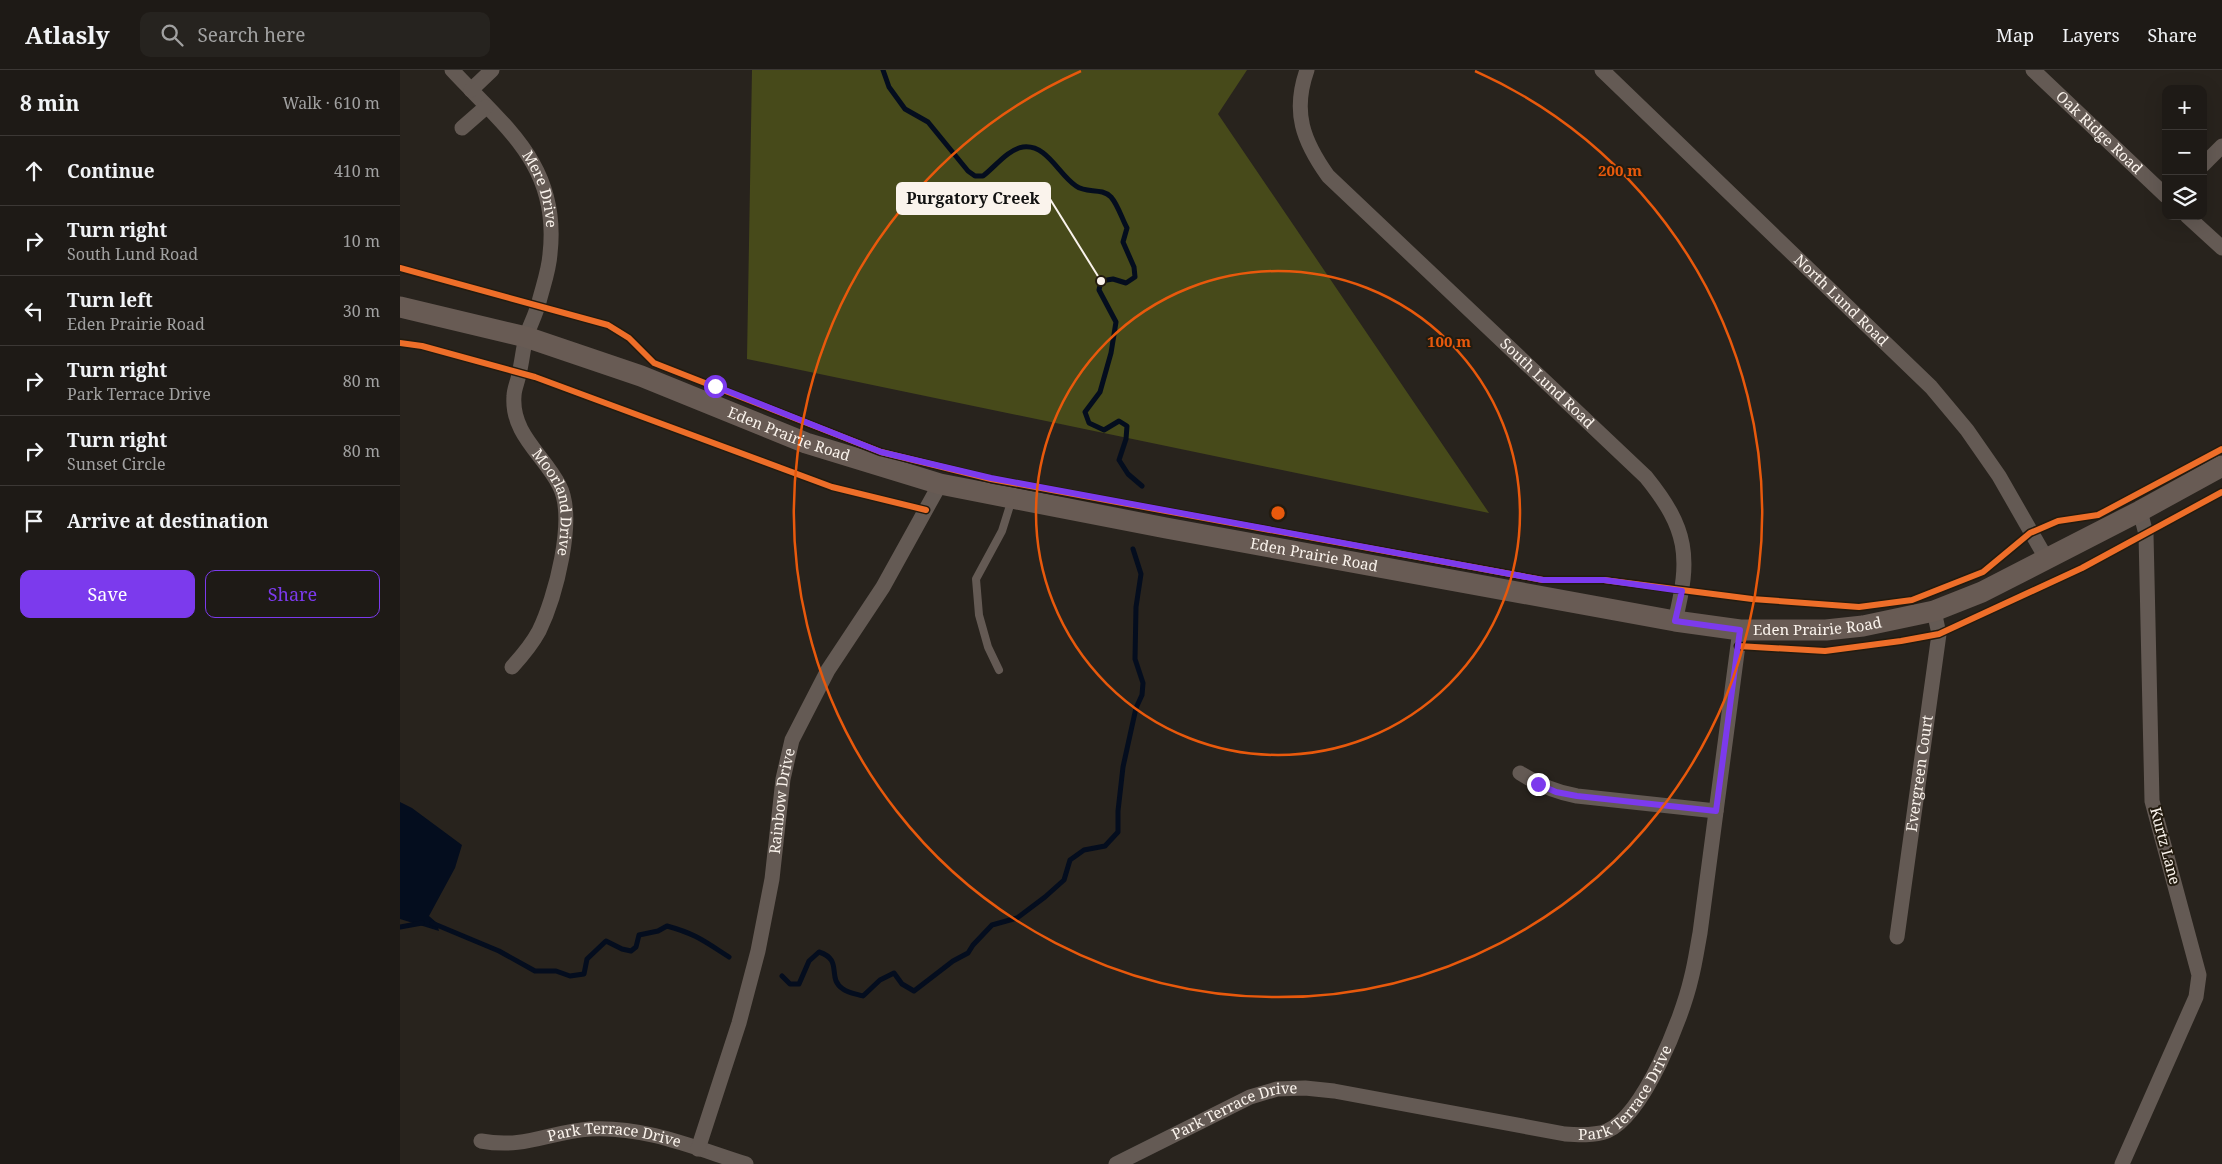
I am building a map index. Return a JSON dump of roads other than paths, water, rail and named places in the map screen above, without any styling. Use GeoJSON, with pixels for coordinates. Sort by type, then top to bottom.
{"type":"FeatureCollection","features":[{"type":"Feature","properties":{"kind":"main road","name":"Eden Prairie Road"},"geometry":{"type":"LineString","coordinates":[[400,307],[526,337],[641,376],[806,443],[940,484],[1012,499],[1675,621],[1740,630],[1826,630],[1863,626],[1934,611],[1982,592],[2140,511],[2222,466]]}},
{"type":"Feature","properties":{"kind":"street","name":"Mere Drive"},"geometry":{"type":"LineString","coordinates":[[452,70],[527,152],[541,175],[550,202],[552,229],[550,256],[538,304],[526,337]]}},
{"type":"Feature","properties":{"kind":"street"},"geometry":{"type":"LineString","coordinates":[[471,90],[492,70]]}},
{"type":"Feature","properties":{"kind":"street","name":"South Lund Road"},"geometry":{"type":"LineString","coordinates":[[1307,70],[1299,102],[1302,128],[1312,154],[1328,176],[1646,477],[1663,498],[1676,523],[1684,550],[1684,578],[1675,621]]}},
{"type":"Feature","properties":{"kind":"street","name":"North Lund Road"},"geometry":{"type":"LineString","coordinates":[[1602,70],[1932,387],[1967,430],[1999,476],[2046,558]]}},
{"type":"Feature","properties":{"kind":"street","name":"Oak Ridge Road"},"geometry":{"type":"LineString","coordinates":[[2033,70],[2162,192]]}},
{"type":"Feature","properties":{"kind":"street"},"geometry":{"type":"LineString","coordinates":[[462,128],[486,107]]}},
{"type":"Feature","properties":{"kind":"street"},"geometry":{"type":"LineString","coordinates":[[2207,161],[2222,146]]}},
{"type":"Feature","properties":{"kind":"street"},"geometry":{"type":"LineString","coordinates":[[2192,220],[2222,248]]}},
{"type":"Feature","properties":{"kind":"street","name":"Moorland Drive"},"geometry":{"type":"LineString","coordinates":[[512,667],[539,631],[560,563],[566,531],[566,509],[560,487],[549,467],[522,434],[516,415],[514,396],[526,337]]}},
{"type":"Feature","properties":{"kind":"street","name":"Rainbow Drive"},"geometry":{"type":"LineString","coordinates":[[698,1149],[739,1023],[758,951],[772,879],[784,779],[792,740],[828,670],[883,587],[940,484]]}},
{"type":"Feature","properties":{"kind":"street","name":"Kurtz Lane"},"geometry":{"type":"LineString","coordinates":[[2122,1164],[2196,998],[2199,975],[2152,801],[2146,534],[2140,511]]}},
{"type":"Feature","properties":{"kind":"street","name":"Evergreen Court"},"geometry":{"type":"LineString","coordinates":[[1897,937],[1938,634],[1934,611]]}},
{"type":"Feature","properties":{"kind":"street","name":"Park Terrace Drive"},"geometry":{"type":"LineString","coordinates":[[1116,1164],[1250,1097],[1277,1089],[1305,1088],[1334,1091],[1565,1134],[1586,1135],[1607,1130],[1625,1118],[1638,1102],[1656,1069],[1679,1017],[1691,980],[1700,933],[1740,630]]}},
{"type":"Feature","properties":{"kind":"street"},"geometry":{"type":"LineString","coordinates":[[1520,773],[1556,792],[1716,811]]}},
{"type":"Feature","properties":{"kind":"street","name":"Park Terrace Drive"},"geometry":{"type":"LineString","coordinates":[[481,1141],[502,1145],[523,1143],[589,1130],[624,1130],[657,1135],[746,1164]]}},
{"type":"Feature","properties":{"kind":"lane"},"geometry":{"type":"LineString","coordinates":[[999,670],[988,647],[979,616],[976,579],[1002,532],[1012,499]]}},
{"type":"Feature","properties":{"kind":"water"},"geometry":{"type":"Polygon","coordinates":[[[400,802],[412,808],[462,845],[455,868],[429,916],[437,923],[439,931],[400,919],[400,802]]]}},
{"type":"Feature","properties":{"kind":"waterway"},"geometry":{"type":"LineString","coordinates":[[883,70],[889,87],[905,109],[928,122],[968,171],[975,176],[983,176],[1017,148],[1031,147],[1046,155],[1076,186],[1085,190],[1107,194],[1118,208],[1127,228],[1123,242],[1134,267],[1135,277],[1126,283],[1113,279],[1101,281],[1099,290],[1116,322],[1111,353],[1100,392],[1085,412],[1089,423],[1104,430],[1119,421],[1127,426],[1126,439],[1119,460],[1128,474],[1142,486]]}},
{"type":"Feature","properties":{"kind":"waterway"},"geometry":{"type":"LineString","coordinates":[[782,976],[790,984],[799,984],[809,961],[819,952],[827,955],[831,960],[838,985],[847,992],[863,996],[880,980],[894,973],[902,984],[914,991],[953,961],[968,953],[992,925],[1017,918],[1045,897],[1064,880],[1070,860],[1084,850],[1105,846],[1118,832],[1118,811],[1123,767],[1136,708],[1142,695],[1143,683],[1135,659],[1136,607],[1141,574],[1133,549]]}},
{"type":"Feature","properties":{"kind":"waterway"},"geometry":{"type":"LineString","coordinates":[[400,927],[422,923]]}},
{"type":"Feature","properties":{"kind":"waterway"},"geometry":{"type":"LineString","coordinates":[[432,923],[499,951],[535,971],[556,971],[570,976],[584,974],[587,959],[606,941],[631,951],[636,947],[639,935],[658,931],[667,926],[693,935],[729,957]]}},
{"type":"Feature","properties":{"kind":"place","name":"Purgatory Creek"},"geometry":{"type":"Point","coordinates":[1101,281]}}]}
